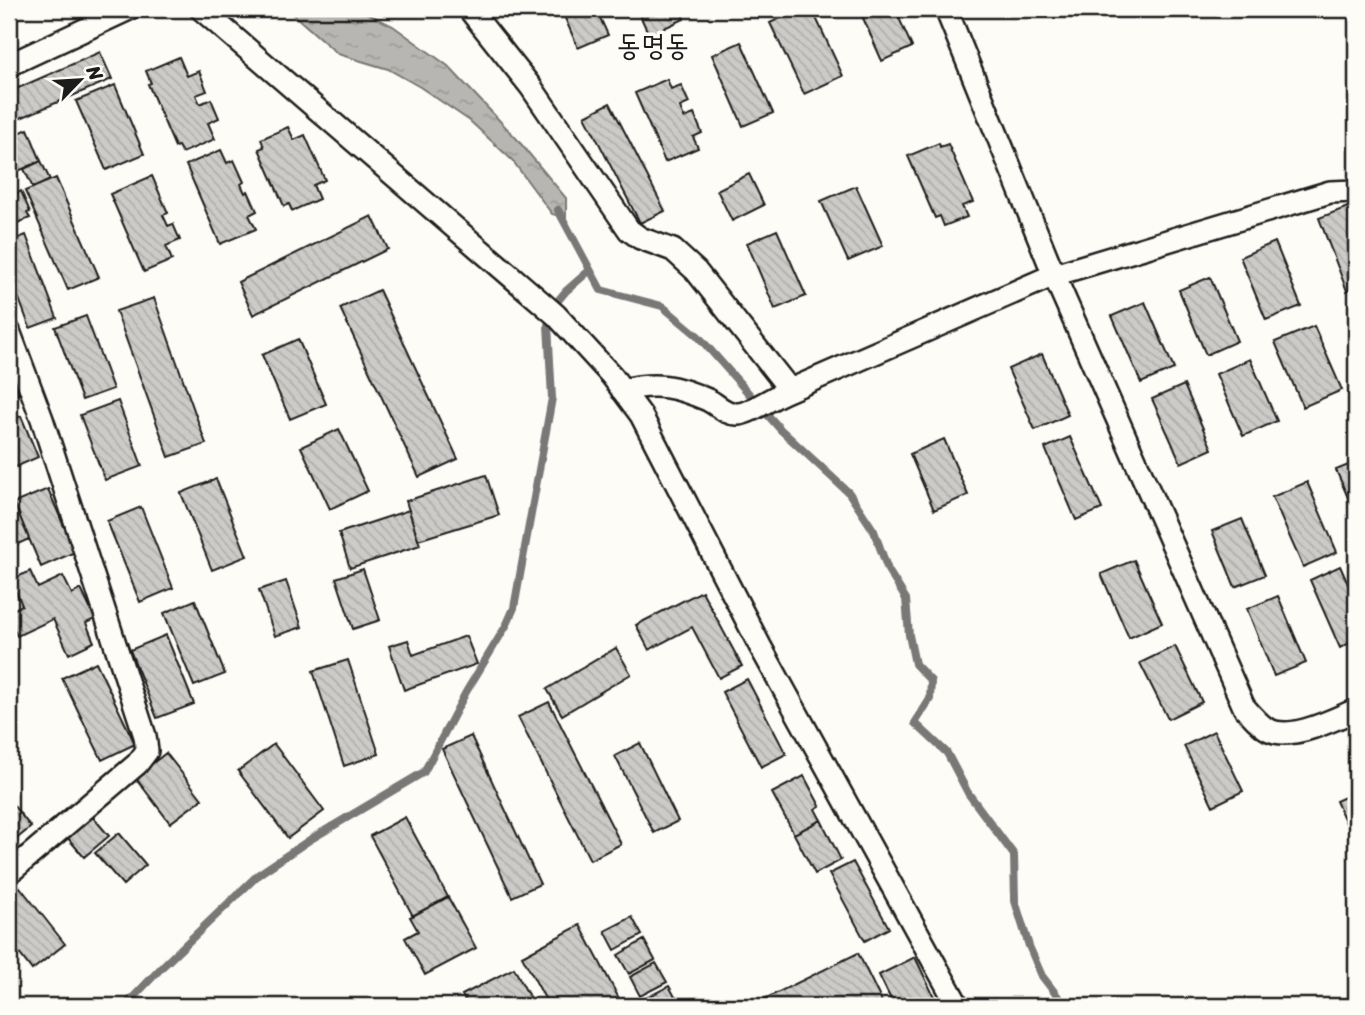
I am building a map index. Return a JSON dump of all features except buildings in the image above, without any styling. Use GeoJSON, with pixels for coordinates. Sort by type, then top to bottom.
{"type":"FeatureCollection","features":[{"type":"Feature","properties":{"kind":"street"},"geometry":{"type":"LineString","coordinates":[[9,65],[129,9]]}},
{"type":"Feature","properties":{"kind":"street"},"geometry":{"type":"LineString","coordinates":[[201,9],[552,312],[641,415],[767,658],[958,1006]]}},
{"type":"Feature","properties":{"kind":"street"},"geometry":{"type":"LineString","coordinates":[[469,9],[531,87],[629,230],[640,238],[673,250],[696,271],[786,392]]}},
{"type":"Feature","properties":{"kind":"street"},"geometry":{"type":"LineString","coordinates":[[946,9],[1054,275],[1244,707],[1269,730],[1287,733],[1313,728],[1356,710]]}},
{"type":"Feature","properties":{"kind":"street"},"geometry":{"type":"LineString","coordinates":[[622,390],[637,386],[668,385],[739,415],[1054,275],[1330,192],[1356,191]]}},
{"type":"Feature","properties":{"kind":"street"},"geometry":{"type":"LineString","coordinates":[[9,331],[43,419],[145,736],[147,751],[138,764],[9,873]]}},
{"type":"Feature","properties":{"kind":"water"},"geometry":{"type":"Polygon","coordinates":[[[287,9],[358,9],[393,26],[448,66],[516,138],[566,198],[566,218],[552,214],[512,160],[470,121],[388,69],[338,54],[287,9]]]}},
{"type":"Feature","properties":{"kind":"waterway"},"geometry":{"type":"LineString","coordinates":[[558,210],[601,290],[662,306],[698,336],[781,430],[849,493],[874,531],[888,570],[906,599],[915,664],[931,681],[930,699],[915,723],[947,753],[968,793],[1014,855],[1015,901],[1029,946],[1042,976],[1065,1006]]}},
{"type":"Feature","properties":{"kind":"waterway"},"geometry":{"type":"LineString","coordinates":[[125,1006],[259,874],[311,839],[424,772],[514,608],[552,398],[548,325],[556,303],[590,270]]}},
{"type":"Feature","properties":{"kind":"district","name":"동명동"},"geometry":{"type":"Point","coordinates":[653,45]}}]}
